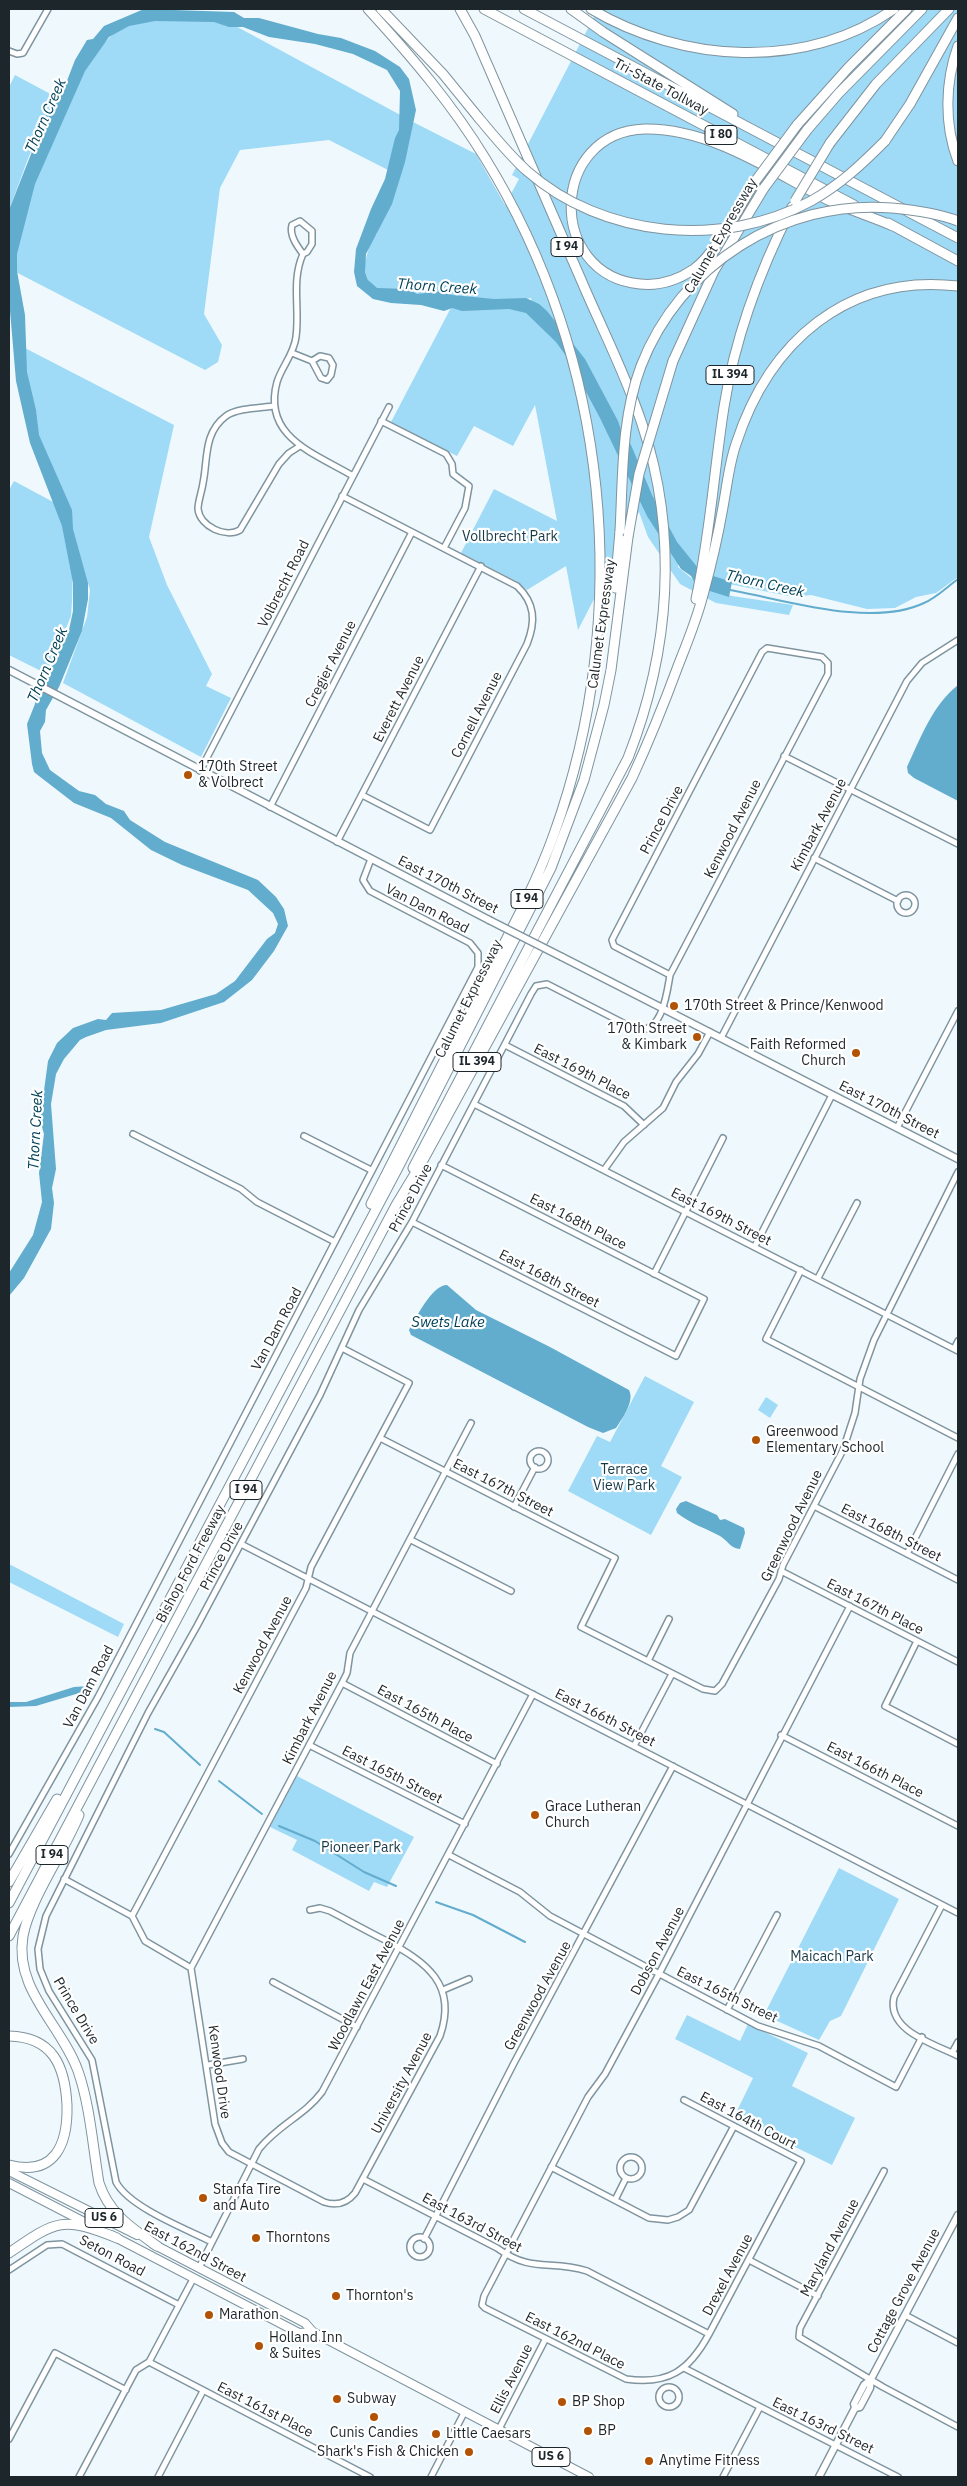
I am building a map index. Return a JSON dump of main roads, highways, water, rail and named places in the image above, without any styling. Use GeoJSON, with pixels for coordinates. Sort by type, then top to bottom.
{"type":"FeatureCollection","features":[{"type":"Feature","properties":{"kind":"highway","name":"I 94"},"geometry":{"type":"LineString","coordinates":[[341,1273],[352,1242],[519,916],[554,834],[571,784],[591,693],[597,647],[600,550],[596,491],[584,403],[566,338],[547,281],[505,192],[462,122],[430,79],[368,9]]}},
{"type":"Feature","properties":{"kind":"highway"},"geometry":{"type":"LineString","coordinates":[[381,9],[443,74],[515,159],[550,188],[596,213],[620,221],[666,230],[718,230],[748,225],[780,215],[811,201],[838,184],[884,141],[910,104],[958,18]]}},
{"type":"Feature","properties":{"kind":"highway","name":"I 94"},"geometry":{"type":"LineString","coordinates":[[396,1205],[417,1159],[628,758],[643,716],[654,676],[662,635],[666,579],[662,520],[652,461],[642,423],[475,36],[460,9]]}},
{"type":"Feature","properties":{"kind":"highway","name":"Tri-State Tollway"},"geometry":{"type":"LineString","coordinates":[[484,9],[958,261]]}},
{"type":"Feature","properties":{"kind":"highway","name":"Tri-State Tollway"},"geometry":{"type":"LineString","coordinates":[[524,9],[958,238]]}},
{"type":"Feature","properties":{"kind":"highway"},"geometry":{"type":"LineString","coordinates":[[572,9],[603,32],[711,98],[764,136]]}},
{"type":"Feature","properties":{"kind":"highway"},"geometry":{"type":"LineString","coordinates":[[591,9],[618,23],[662,39],[709,49],[753,53],[795,50],[831,41],[866,26],[894,9]]}},
{"type":"Feature","properties":{"kind":"highway"},"geometry":{"type":"LineString","coordinates":[[893,226],[832,202],[718,145],[678,133],[646,129],[620,134],[600,145],[588,157],[578,171],[572,187],[570,205],[572,222],[584,252],[608,274],[633,283],[661,283],[679,278],[700,263],[754,183],[797,125],[849,67],[908,9]]}},
{"type":"Feature","properties":{"kind":"highway","name":"Calumet Expressway"},"geometry":{"type":"LineString","coordinates":[[341,1273],[551,868],[584,780],[611,670],[624,534],[639,474],[673,361],[714,271],[764,188],[807,130],[839,93],[922,9]]}},
{"type":"Feature","properties":{"kind":"highway","name":"IL 394"},"geometry":{"type":"LineString","coordinates":[[396,1205],[422,1162],[632,778],[647,746],[680,662],[700,597],[708,561],[724,406],[733,361],[755,288],[795,200],[830,144],[876,84],[949,9]]}},
{"type":"Feature","properties":{"kind":"highway"},"geometry":{"type":"LineString","coordinates":[[958,46],[950,76],[948,106],[952,140],[958,161]]}},
{"type":"Feature","properties":{"kind":"highway"},"geometry":{"type":"LineString","coordinates":[[624,534],[625,430],[636,383],[660,327],[700,276],[753,237],[815,213],[837,209],[883,207],[916,210],[958,221]]}},
{"type":"Feature","properties":{"kind":"highway"},"geometry":{"type":"LineString","coordinates":[[708,561],[737,440],[759,391],[784,352],[818,321],[857,298],[886,289],[916,284],[958,286]]}},
{"type":"Feature","properties":{"kind":"highway","name":"Bishop Ford Freeway"},"geometry":{"type":"LineString","coordinates":[[9,1936],[396,1205]]}},
{"type":"Feature","properties":{"kind":"highway","name":"Bishop Ford Freeway"},"geometry":{"type":"LineString","coordinates":[[9,1903],[341,1273]]}},
{"type":"Feature","properties":{"kind":"highway"},"geometry":{"type":"LineString","coordinates":[[9,1882],[70,1774],[95,1740]]}},
{"type":"Feature","properties":{"kind":"highway"},"geometry":{"type":"LineString","coordinates":[[95,1775],[74,1827],[29,1917],[23,1937],[22,1960],[32,1992],[67,2046],[78,2072],[102,2191],[116,2214],[157,2246]]}},
{"type":"Feature","properties":{"kind":"highway"},"geometry":{"type":"LineString","coordinates":[[9,2036],[24,2037],[39,2044],[55,2056],[63,2072],[66,2084],[68,2123],[64,2142],[51,2159],[29,2168],[9,2165]]}},
{"type":"Feature","properties":{"kind":"highway"},"geometry":{"type":"LineString","coordinates":[[9,2253],[41,2231],[65,2223],[86,2226],[117,2238]]}},
{"type":"Feature","properties":{"kind":"main road","name":"East 162nd Street"},"geometry":{"type":"LineString","coordinates":[[9,2171],[199,2268],[304,2324],[313,2332],[589,2477]]}},
{"type":"Feature","properties":{"kind":"main road","name":"East 162nd Street"},"geometry":{"type":"LineString","coordinates":[[9,2183],[299,2333],[313,2332]]}},
{"type":"Feature","properties":{"kind":"main road"},"geometry":{"type":"LineString","coordinates":[[193,2279],[199,2268]]}},
{"type":"Feature","properties":{"kind":"water"},"geometry":{"type":"Polygon","coordinates":[[[144,9],[234,12],[244,18],[259,18],[318,34],[341,38],[375,51],[400,67],[409,79],[416,110],[405,162],[392,204],[366,254],[365,272],[368,280],[377,288],[408,289],[417,294],[444,291],[452,295],[494,299],[526,298],[539,304],[547,311],[585,359],[618,421],[622,433],[631,445],[652,495],[677,542],[698,568],[707,574],[732,582],[729,597],[697,587],[691,576],[681,569],[647,516],[600,418],[569,360],[556,342],[526,313],[509,309],[462,311],[452,308],[444,311],[421,305],[391,303],[373,299],[357,286],[354,272],[356,249],[385,179],[395,138],[399,130],[400,91],[387,70],[353,54],[315,44],[269,37],[243,27],[229,27],[214,22],[155,21],[129,26],[109,37],[85,71],[35,184],[17,254],[17,271],[25,315],[27,372],[36,410],[39,435],[72,510],[73,529],[88,583],[88,599],[82,631],[59,687],[46,710],[45,722],[40,731],[42,753],[50,770],[79,791],[95,795],[106,804],[124,811],[130,820],[165,842],[258,880],[276,897],[284,909],[288,926],[274,951],[252,980],[224,1002],[161,1023],[106,1030],[86,1037],[80,1040],[64,1059],[56,1074],[51,1104],[56,1169],[52,1188],[54,1203],[51,1229],[24,1278],[9,1296],[9,1273],[33,1235],[42,1202],[39,1173],[44,1134],[40,1120],[48,1061],[57,1043],[73,1028],[98,1019],[106,1020],[112,1013],[161,1010],[216,994],[235,981],[267,939],[275,933],[278,924],[273,913],[248,890],[182,865],[151,850],[111,818],[74,803],[34,772],[32,764],[27,724],[35,704],[34,688],[54,664],[58,649],[69,630],[73,611],[73,583],[62,526],[30,443],[16,381],[9,299],[9,210],[46,116],[56,97],[65,86],[75,60],[87,40],[93,39],[104,26],[144,9]]]}},
{"type":"Feature","properties":{"kind":"water"},"geometry":{"type":"Polygon","coordinates":[[[958,685],[958,801],[914,778],[908,773],[907,767],[922,733],[934,712],[958,685]]]}},
{"type":"Feature","properties":{"kind":"water","name":"Swets Lake"},"geometry":{"type":"Polygon","coordinates":[[[447,1285],[476,1310],[550,1347],[629,1390],[629,1404],[616,1428],[603,1433],[588,1427],[411,1335],[409,1330],[430,1296],[441,1286],[447,1285]]]}},
{"type":"Feature","properties":{"kind":"water"},"geometry":{"type":"Polygon","coordinates":[[[686,1501],[717,1515],[720,1520],[725,1519],[744,1528],[745,1533],[740,1549],[734,1548],[720,1536],[677,1513],[676,1509],[680,1503],[686,1501]]]}},
{"type":"Feature","properties":{"kind":"water"},"geometry":{"type":"Polygon","coordinates":[[[89,1686],[91,1689],[87,1697],[76,1694],[36,1706],[9,1707],[9,1702],[26,1702],[74,1687],[89,1686]]]}},
{"type":"Feature","properties":{"kind":"waterway","name":"Thorn Creek"},"geometry":{"type":"LineString","coordinates":[[730,590],[828,610],[879,613],[903,610],[924,603],[958,579]]}},
{"type":"Feature","properties":{"kind":"waterway"},"geometry":{"type":"LineString","coordinates":[[155,1729],[164,1732],[200,1765]]}},
{"type":"Feature","properties":{"kind":"waterway"},"geometry":{"type":"LineString","coordinates":[[219,1781],[262,1814]]}},
{"type":"Feature","properties":{"kind":"waterway"},"geometry":{"type":"LineString","coordinates":[[279,1826],[315,1841],[364,1872],[396,1886]]}},
{"type":"Feature","properties":{"kind":"waterway"},"geometry":{"type":"LineString","coordinates":[[436,1902],[473,1915],[525,1942]]}},
{"type":"Feature","properties":{"kind":"place","name":"170th Street & Volbrect"},"geometry":{"type":"Point","coordinates":[188,775]}},
{"type":"Feature","properties":{"kind":"place","name":"170th Street & Prince/Kenwood"},"geometry":{"type":"Point","coordinates":[674,1006]}},
{"type":"Feature","properties":{"kind":"place","name":"170th Street & Kimbark"},"geometry":{"type":"Point","coordinates":[697,1037]}},
{"type":"Feature","properties":{"kind":"place","name":"Faith Reformed Church"},"geometry":{"type":"Point","coordinates":[856,1053]}},
{"type":"Feature","properties":{"kind":"place","name":"Greenwood Elementary School"},"geometry":{"type":"Point","coordinates":[756,1440]}},
{"type":"Feature","properties":{"kind":"place","name":"Grace Lutheran Church"},"geometry":{"type":"Point","coordinates":[535,1815]}},
{"type":"Feature","properties":{"kind":"place","name":"Stanfa Tire and Auto"},"geometry":{"type":"Point","coordinates":[203,2198]}},
{"type":"Feature","properties":{"kind":"place","name":"Thorntons"},"geometry":{"type":"Point","coordinates":[256,2238]}},
{"type":"Feature","properties":{"kind":"place","name":"Thornton's"},"geometry":{"type":"Point","coordinates":[336,2296]}},
{"type":"Feature","properties":{"kind":"place","name":"Marathon"},"geometry":{"type":"Point","coordinates":[209,2315]}},
{"type":"Feature","properties":{"kind":"place","name":"Holland Inn & Suites"},"geometry":{"type":"Point","coordinates":[259,2346]}},
{"type":"Feature","properties":{"kind":"place","name":"Subway"},"geometry":{"type":"Point","coordinates":[337,2399]}},
{"type":"Feature","properties":{"kind":"place","name":"BP Shop"},"geometry":{"type":"Point","coordinates":[562,2402]}},
{"type":"Feature","properties":{"kind":"place","name":"Cunis Candies"},"geometry":{"type":"Point","coordinates":[374,2417]}},
{"type":"Feature","properties":{"kind":"place","name":"BP"},"geometry":{"type":"Point","coordinates":[588,2431]}},
{"type":"Feature","properties":{"kind":"place","name":"Little Caesars"},"geometry":{"type":"Point","coordinates":[436,2434]}},
{"type":"Feature","properties":{"kind":"place","name":"Shark's Fish & Chicken"},"geometry":{"type":"Point","coordinates":[469,2452]}},
{"type":"Feature","properties":{"kind":"place","name":"Anytime Fitness"},"geometry":{"type":"Point","coordinates":[649,2461]}},
{"type":"Feature","properties":{"kind":"park label","name":"Vollbrecht Park"},"geometry":{"type":"Point","coordinates":[510,537]}},
{"type":"Feature","properties":{"kind":"park label","name":"Terrace View Park"},"geometry":{"type":"Point","coordinates":[624,1478]}},
{"type":"Feature","properties":{"kind":"park label","name":"Pioneer Park"},"geometry":{"type":"Point","coordinates":[361,1848]}},
{"type":"Feature","properties":{"kind":"park label","name":"Maicach Park"},"geometry":{"type":"Point","coordinates":[832,1957]}}]}
